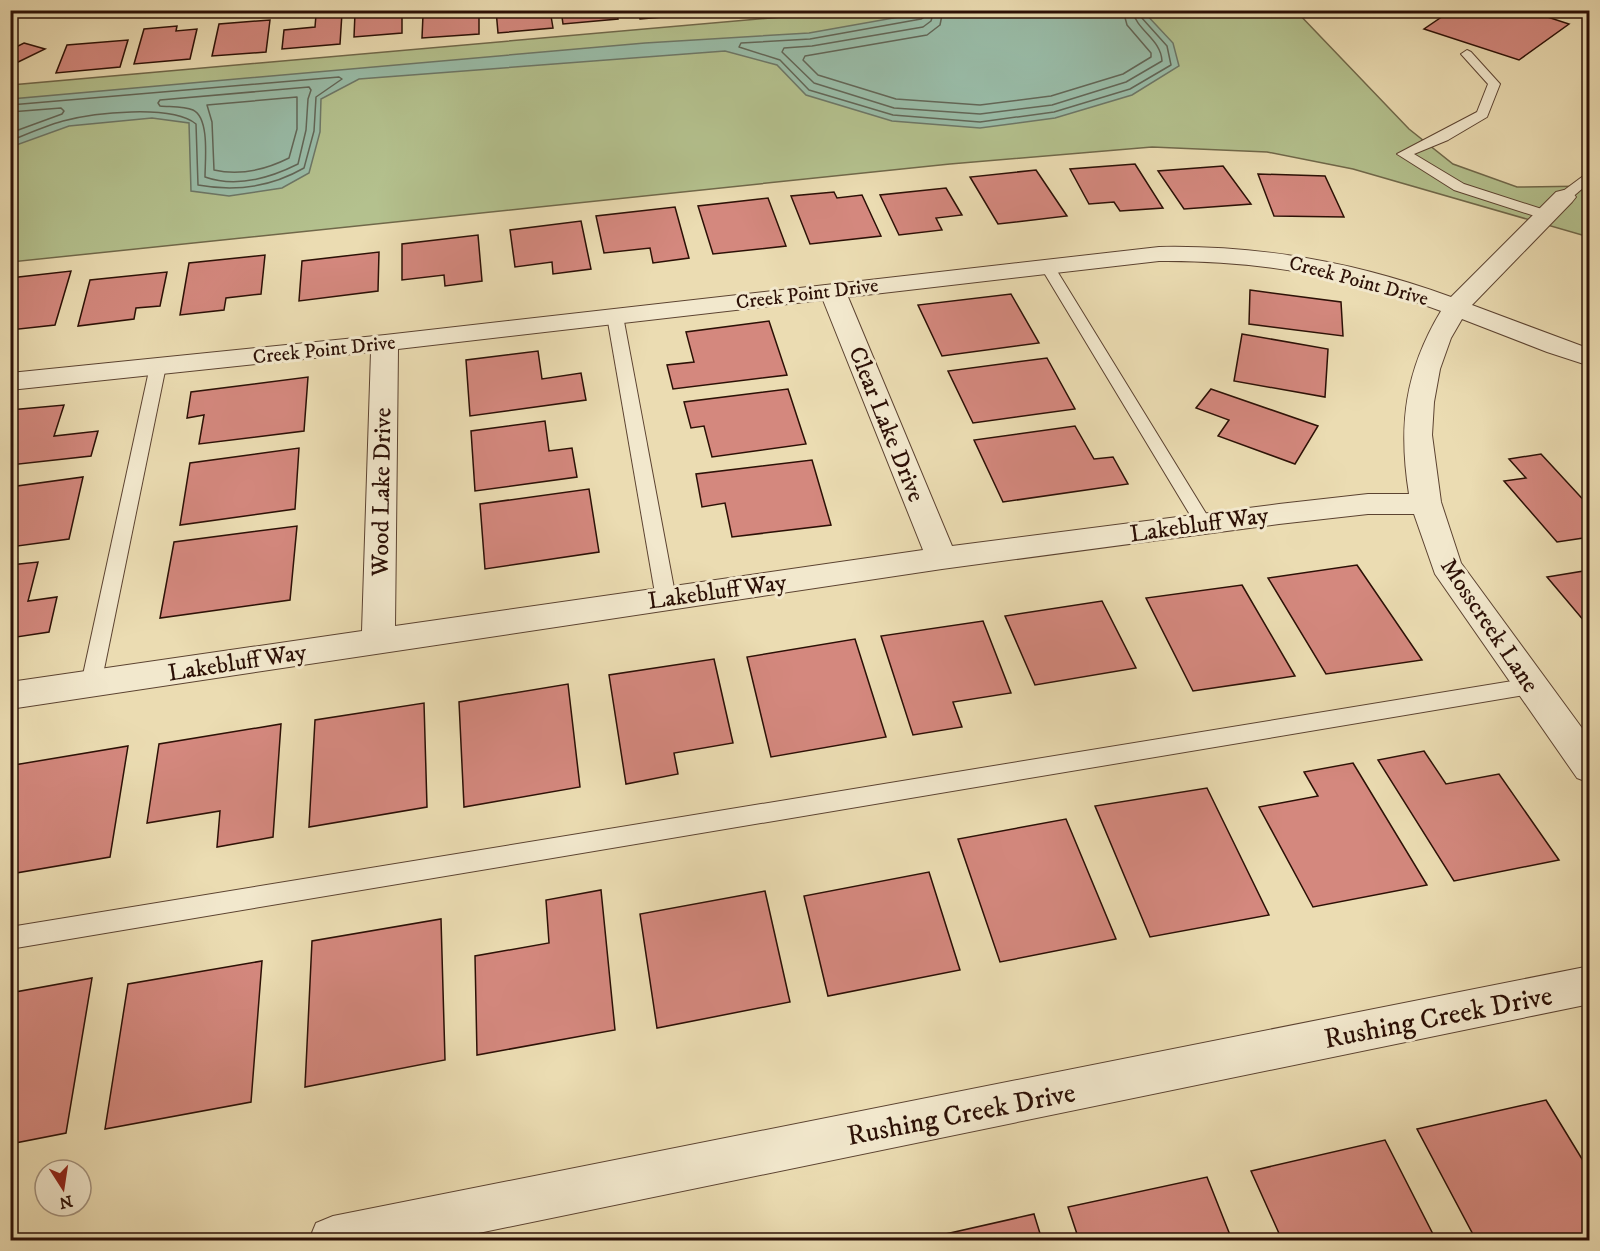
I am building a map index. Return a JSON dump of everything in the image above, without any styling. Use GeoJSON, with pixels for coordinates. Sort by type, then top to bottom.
{"type":"FeatureCollection","features":[{"type":"Feature","properties":{"kind":"street"},"geometry":{"type":"LineString","coordinates":[[111,10],[119,10]]}},
{"type":"Feature","properties":{"kind":"street","name":"Mosscreek Lane"},"geometry":{"type":"LineString","coordinates":[[1555,206],[1456,308],[1430,354],[1418,408],[1417,447],[1426,504],[1435,538],[1446,566],[1590,768]]}},
{"type":"Feature","properties":{"kind":"street","name":"Creek Point Drive"},"geometry":{"type":"LineString","coordinates":[[10,382],[385,343],[1047,266],[1195,252],[1264,256],[1330,268],[1456,308],[1590,358]]}},
{"type":"Feature","properties":{"kind":"street","name":"Clear Lake Drive"},"geometry":{"type":"LineString","coordinates":[[832,290],[942,558]]}},
{"type":"Feature","properties":{"kind":"street","name":"Wood Lake Drive"},"geometry":{"type":"LineString","coordinates":[[378,641],[385,343]]}},
{"type":"Feature","properties":{"kind":"street","name":"Lakebluff Way"},"geometry":{"type":"LineString","coordinates":[[10,696],[942,558],[1368,504],[1426,504]]}},
{"type":"Feature","properties":{"kind":"street","name":"Rushing Creek Drive"},"geometry":{"type":"LineString","coordinates":[[333,1240],[1590,985]]}},
{"type":"Feature","properties":{"kind":"lane"},"geometry":{"type":"LineString","coordinates":[[1467,54],[1494,84],[1483,114],[1443,137],[1404,154],[1459,187],[1555,206],[1590,176]]}},
{"type":"Feature","properties":{"kind":"lane"},"geometry":{"type":"LineString","coordinates":[[1047,266],[1204,524]]}},
{"type":"Feature","properties":{"kind":"lane"},"geometry":{"type":"LineString","coordinates":[[615,316],[666,599]]}},
{"type":"Feature","properties":{"kind":"lane"},"geometry":{"type":"LineString","coordinates":[[91,684],[158,366]]}},
{"type":"Feature","properties":{"kind":"lane"},"geometry":{"type":"LineString","coordinates":[[10,938],[1531,686]]}},
{"type":"Feature","properties":{"kind":"shaded area"},"geometry":{"type":"Polygon","coordinates":[[[849,11],[1296,11],[1409,129],[1453,164],[1517,187],[1590,186],[1589,237],[1353,169],[1267,152],[1152,147],[950,164],[11,262],[11,85],[849,11]]]}},
{"type":"Feature","properties":{"kind":"water"},"geometry":{"type":"Polygon","coordinates":[[[1143,11],[1173,43],[1179,66],[1132,95],[1055,118],[980,128],[892,121],[806,95],[777,65],[725,51],[359,79],[321,99],[320,132],[309,173],[282,188],[229,196],[191,191],[189,123],[152,118],[69,126],[11,147],[11,99],[645,43],[809,33],[927,12],[1143,11]]]}},
{"type":"Feature","properties":{"kind":"building"},"geometry":{"type":"Polygon","coordinates":[[[402,10],[402,33],[354,37],[355,13],[402,10]]]}},
{"type":"Feature","properties":{"kind":"building"},"geometry":{"type":"Polygon","coordinates":[[[456,10],[479,10],[479,34],[422,38],[423,15],[456,13],[456,10]]]}},
{"type":"Feature","properties":{"kind":"building"},"geometry":{"type":"Polygon","coordinates":[[[496,10],[550,10],[553,28],[498,33],[496,10]]]}},
{"type":"Feature","properties":{"kind":"building"},"geometry":{"type":"Polygon","coordinates":[[[561,10],[616,10],[618,19],[563,24],[561,10]]]}},
{"type":"Feature","properties":{"kind":"building"},"geometry":{"type":"Polygon","coordinates":[[[638,10],[688,11],[662,13],[663,17],[640,19],[638,10]]]}},
{"type":"Feature","properties":{"kind":"building"},"geometry":{"type":"Polygon","coordinates":[[[1452,10],[1526,10],[1569,24],[1519,60],[1424,29],[1452,10]]]}},
{"type":"Feature","properties":{"kind":"building"},"geometry":{"type":"Polygon","coordinates":[[[342,13],[340,44],[282,49],[284,30],[315,27],[316,15],[342,13]]]}},
{"type":"Feature","properties":{"kind":"building"},"geometry":{"type":"Polygon","coordinates":[[[270,20],[266,52],[212,56],[219,24],[270,20]]]}},
{"type":"Feature","properties":{"kind":"building"},"geometry":{"type":"Polygon","coordinates":[[[177,26],[176,31],[197,29],[190,59],[134,64],[144,29],[177,26]]]}},
{"type":"Feature","properties":{"kind":"building"},"geometry":{"type":"Polygon","coordinates":[[[128,40],[120,67],[56,73],[67,45],[128,40]]]}},
{"type":"Feature","properties":{"kind":"building"},"geometry":{"type":"Polygon","coordinates":[[[24,43],[45,49],[10,66],[10,50],[24,43]]]}},
{"type":"Feature","properties":{"kind":"building"},"geometry":{"type":"Polygon","coordinates":[[[1135,164],[1163,208],[1120,211],[1114,202],[1089,204],[1070,169],[1135,164]]]}},
{"type":"Feature","properties":{"kind":"building"},"geometry":{"type":"Polygon","coordinates":[[[1223,166],[1251,204],[1184,209],[1158,171],[1223,166]]]}},
{"type":"Feature","properties":{"kind":"building"},"geometry":{"type":"Polygon","coordinates":[[[1036,170],[1067,216],[998,224],[970,177],[1036,170]]]}},
{"type":"Feature","properties":{"kind":"building"},"geometry":{"type":"Polygon","coordinates":[[[1258,174],[1325,176],[1344,217],[1274,216],[1258,174]]]}},
{"type":"Feature","properties":{"kind":"building"},"geometry":{"type":"Polygon","coordinates":[[[946,188],[962,215],[936,218],[942,230],[899,235],[880,195],[946,188]]]}},
{"type":"Feature","properties":{"kind":"building"},"geometry":{"type":"Polygon","coordinates":[[[834,192],[837,198],[862,195],[881,236],[810,244],[791,196],[834,192]]]}},
{"type":"Feature","properties":{"kind":"building"},"geometry":{"type":"Polygon","coordinates":[[[768,198],[786,246],[713,254],[698,206],[768,198]]]}},
{"type":"Feature","properties":{"kind":"building"},"geometry":{"type":"Polygon","coordinates":[[[675,207],[689,258],[653,263],[650,248],[604,253],[596,216],[675,207]]]}},
{"type":"Feature","properties":{"kind":"building"},"geometry":{"type":"Polygon","coordinates":[[[581,221],[591,269],[553,274],[552,262],[515,267],[510,230],[581,221]]]}},
{"type":"Feature","properties":{"kind":"building"},"geometry":{"type":"Polygon","coordinates":[[[478,235],[482,281],[445,286],[444,275],[402,280],[402,244],[478,235]]]}},
{"type":"Feature","properties":{"kind":"building"},"geometry":{"type":"Polygon","coordinates":[[[379,252],[378,291],[299,301],[302,261],[379,252]]]}},
{"type":"Feature","properties":{"kind":"building"},"geometry":{"type":"Polygon","coordinates":[[[265,255],[261,294],[226,298],[224,310],[180,315],[189,263],[265,255]]]}},
{"type":"Feature","properties":{"kind":"building"},"geometry":{"type":"Polygon","coordinates":[[[71,271],[55,325],[10,330],[10,278],[71,271]]]}},
{"type":"Feature","properties":{"kind":"building"},"geometry":{"type":"Polygon","coordinates":[[[167,272],[160,306],[136,308],[134,319],[78,326],[90,280],[167,272]]]}},
{"type":"Feature","properties":{"kind":"building"},"geometry":{"type":"Polygon","coordinates":[[[1250,290],[1341,302],[1343,336],[1249,324],[1250,290]]]}},
{"type":"Feature","properties":{"kind":"building"},"geometry":{"type":"Polygon","coordinates":[[[1011,294],[1039,343],[942,356],[918,305],[1011,294]]]}},
{"type":"Feature","properties":{"kind":"building"},"geometry":{"type":"Polygon","coordinates":[[[769,321],[787,375],[673,389],[667,365],[694,362],[686,332],[769,321]]]}},
{"type":"Feature","properties":{"kind":"building"},"geometry":{"type":"Polygon","coordinates":[[[1242,334],[1328,349],[1325,397],[1234,381],[1242,334]]]}},
{"type":"Feature","properties":{"kind":"building"},"geometry":{"type":"Polygon","coordinates":[[[538,351],[542,379],[581,373],[586,400],[470,416],[466,360],[538,351]]]}},
{"type":"Feature","properties":{"kind":"building"},"geometry":{"type":"Polygon","coordinates":[[[1047,358],[1075,409],[973,423],[948,371],[1047,358]]]}},
{"type":"Feature","properties":{"kind":"building"},"geometry":{"type":"Polygon","coordinates":[[[308,377],[304,431],[199,444],[204,415],[187,418],[191,392],[308,377]]]}},
{"type":"Feature","properties":{"kind":"building"},"geometry":{"type":"Polygon","coordinates":[[[788,389],[806,444],[712,457],[704,426],[691,428],[684,402],[788,389]]]}},
{"type":"Feature","properties":{"kind":"building"},"geometry":{"type":"Polygon","coordinates":[[[1211,389],[1318,426],[1295,464],[1218,436],[1229,420],[1196,408],[1211,389]]]}},
{"type":"Feature","properties":{"kind":"building"},"geometry":{"type":"Polygon","coordinates":[[[64,405],[54,436],[98,431],[91,456],[10,465],[10,410],[64,405]]]}},
{"type":"Feature","properties":{"kind":"building"},"geometry":{"type":"Polygon","coordinates":[[[545,421],[549,451],[572,448],[577,477],[475,491],[471,431],[545,421]]]}},
{"type":"Feature","properties":{"kind":"building"},"geometry":{"type":"Polygon","coordinates":[[[1075,426],[1094,459],[1113,457],[1128,484],[1003,502],[974,440],[1075,426]]]}},
{"type":"Feature","properties":{"kind":"building"},"geometry":{"type":"Polygon","coordinates":[[[299,448],[295,509],[180,525],[190,463],[299,448]]]}},
{"type":"Feature","properties":{"kind":"building"},"geometry":{"type":"Polygon","coordinates":[[[1541,454],[1590,507],[1590,537],[1557,542],[1504,481],[1526,478],[1509,459],[1541,454]]]}},
{"type":"Feature","properties":{"kind":"building"},"geometry":{"type":"Polygon","coordinates":[[[812,460],[831,525],[732,537],[725,503],[702,507],[696,474],[812,460]]]}},
{"type":"Feature","properties":{"kind":"building"},"geometry":{"type":"Polygon","coordinates":[[[83,477],[69,539],[10,547],[10,487],[83,477]]]}},
{"type":"Feature","properties":{"kind":"building"},"geometry":{"type":"Polygon","coordinates":[[[589,489],[599,552],[485,569],[480,504],[589,489]]]}},
{"type":"Feature","properties":{"kind":"building"},"geometry":{"type":"Polygon","coordinates":[[[297,526],[290,600],[160,618],[174,542],[297,526]]]}},
{"type":"Feature","properties":{"kind":"building"},"geometry":{"type":"Polygon","coordinates":[[[38,562],[28,601],[57,597],[49,632],[10,638],[10,565],[38,562]]]}},
{"type":"Feature","properties":{"kind":"building"},"geometry":{"type":"Polygon","coordinates":[[[1357,565],[1422,660],[1326,674],[1268,578],[1357,565]]]}},
{"type":"Feature","properties":{"kind":"building"},"geometry":{"type":"Polygon","coordinates":[[[1590,570],[1590,628],[1547,577],[1590,570]]]}},
{"type":"Feature","properties":{"kind":"building"},"geometry":{"type":"Polygon","coordinates":[[[1242,585],[1295,676],[1193,691],[1146,598],[1242,585]]]}},
{"type":"Feature","properties":{"kind":"building"},"geometry":{"type":"Polygon","coordinates":[[[1102,601],[1136,668],[1035,685],[1005,616],[1102,601]]]}},
{"type":"Feature","properties":{"kind":"building"},"geometry":{"type":"Polygon","coordinates":[[[983,621],[1011,693],[953,702],[962,727],[913,735],[881,636],[983,621]]]}},
{"type":"Feature","properties":{"kind":"building"},"geometry":{"type":"Polygon","coordinates":[[[855,639],[886,737],[771,757],[747,657],[855,639]]]}},
{"type":"Feature","properties":{"kind":"building"},"geometry":{"type":"Polygon","coordinates":[[[714,659],[733,743],[674,753],[678,774],[626,784],[609,675],[714,659]]]}},
{"type":"Feature","properties":{"kind":"building"},"geometry":{"type":"Polygon","coordinates":[[[568,684],[580,787],[464,807],[459,702],[568,684]]]}},
{"type":"Feature","properties":{"kind":"building"},"geometry":{"type":"Polygon","coordinates":[[[424,703],[427,807],[309,827],[315,720],[424,703]]]}},
{"type":"Feature","properties":{"kind":"building"},"geometry":{"type":"Polygon","coordinates":[[[281,724],[273,837],[217,847],[220,811],[147,823],[159,744],[281,724]]]}},
{"type":"Feature","properties":{"kind":"building"},"geometry":{"type":"Polygon","coordinates":[[[128,746],[110,857],[10,874],[10,778],[14,765],[128,746]]]}},
{"type":"Feature","properties":{"kind":"building"},"geometry":{"type":"Polygon","coordinates":[[[1424,751],[1446,784],[1499,774],[1559,860],[1454,881],[1378,760],[1424,751]]]}},
{"type":"Feature","properties":{"kind":"building"},"geometry":{"type":"Polygon","coordinates":[[[1353,763],[1427,885],[1313,907],[1259,807],[1318,796],[1304,772],[1353,763]]]}},
{"type":"Feature","properties":{"kind":"building"},"geometry":{"type":"Polygon","coordinates":[[[1207,788],[1269,915],[1150,937],[1095,806],[1207,788]]]}},
{"type":"Feature","properties":{"kind":"building"},"geometry":{"type":"Polygon","coordinates":[[[1066,819],[1116,939],[1000,962],[958,839],[1066,819]]]}},
{"type":"Feature","properties":{"kind":"building"},"geometry":{"type":"Polygon","coordinates":[[[929,872],[960,970],[828,996],[804,896],[929,872]]]}},
{"type":"Feature","properties":{"kind":"building"},"geometry":{"type":"Polygon","coordinates":[[[601,890],[615,1030],[477,1055],[475,956],[549,943],[546,900],[601,890]]]}},
{"type":"Feature","properties":{"kind":"building"},"geometry":{"type":"Polygon","coordinates":[[[765,891],[790,1002],[657,1028],[640,914],[765,891]]]}},
{"type":"Feature","properties":{"kind":"building"},"geometry":{"type":"Polygon","coordinates":[[[441,919],[445,1060],[305,1087],[312,941],[441,919]]]}},
{"type":"Feature","properties":{"kind":"building"},"geometry":{"type":"Polygon","coordinates":[[[262,961],[251,1102],[105,1129],[128,984],[262,961]]]}},
{"type":"Feature","properties":{"kind":"building"},"geometry":{"type":"Polygon","coordinates":[[[92,978],[66,1133],[10,1144],[10,993],[92,978]]]}},
{"type":"Feature","properties":{"kind":"building"},"geometry":{"type":"Polygon","coordinates":[[[1546,1100],[1590,1172],[1590,1240],[1476,1240],[1417,1129],[1546,1100]]]}},
{"type":"Feature","properties":{"kind":"building"},"geometry":{"type":"Polygon","coordinates":[[[1385,1140],[1436,1240],[1282,1240],[1251,1171],[1385,1140]]]}},
{"type":"Feature","properties":{"kind":"building"},"geometry":{"type":"Polygon","coordinates":[[[1207,1177],[1232,1240],[1079,1240],[1068,1207],[1207,1177]]]}},
{"type":"Feature","properties":{"kind":"building"},"geometry":{"type":"Polygon","coordinates":[[[1034,1214],[1042,1240],[919,1240],[1034,1214]]]}}]}
